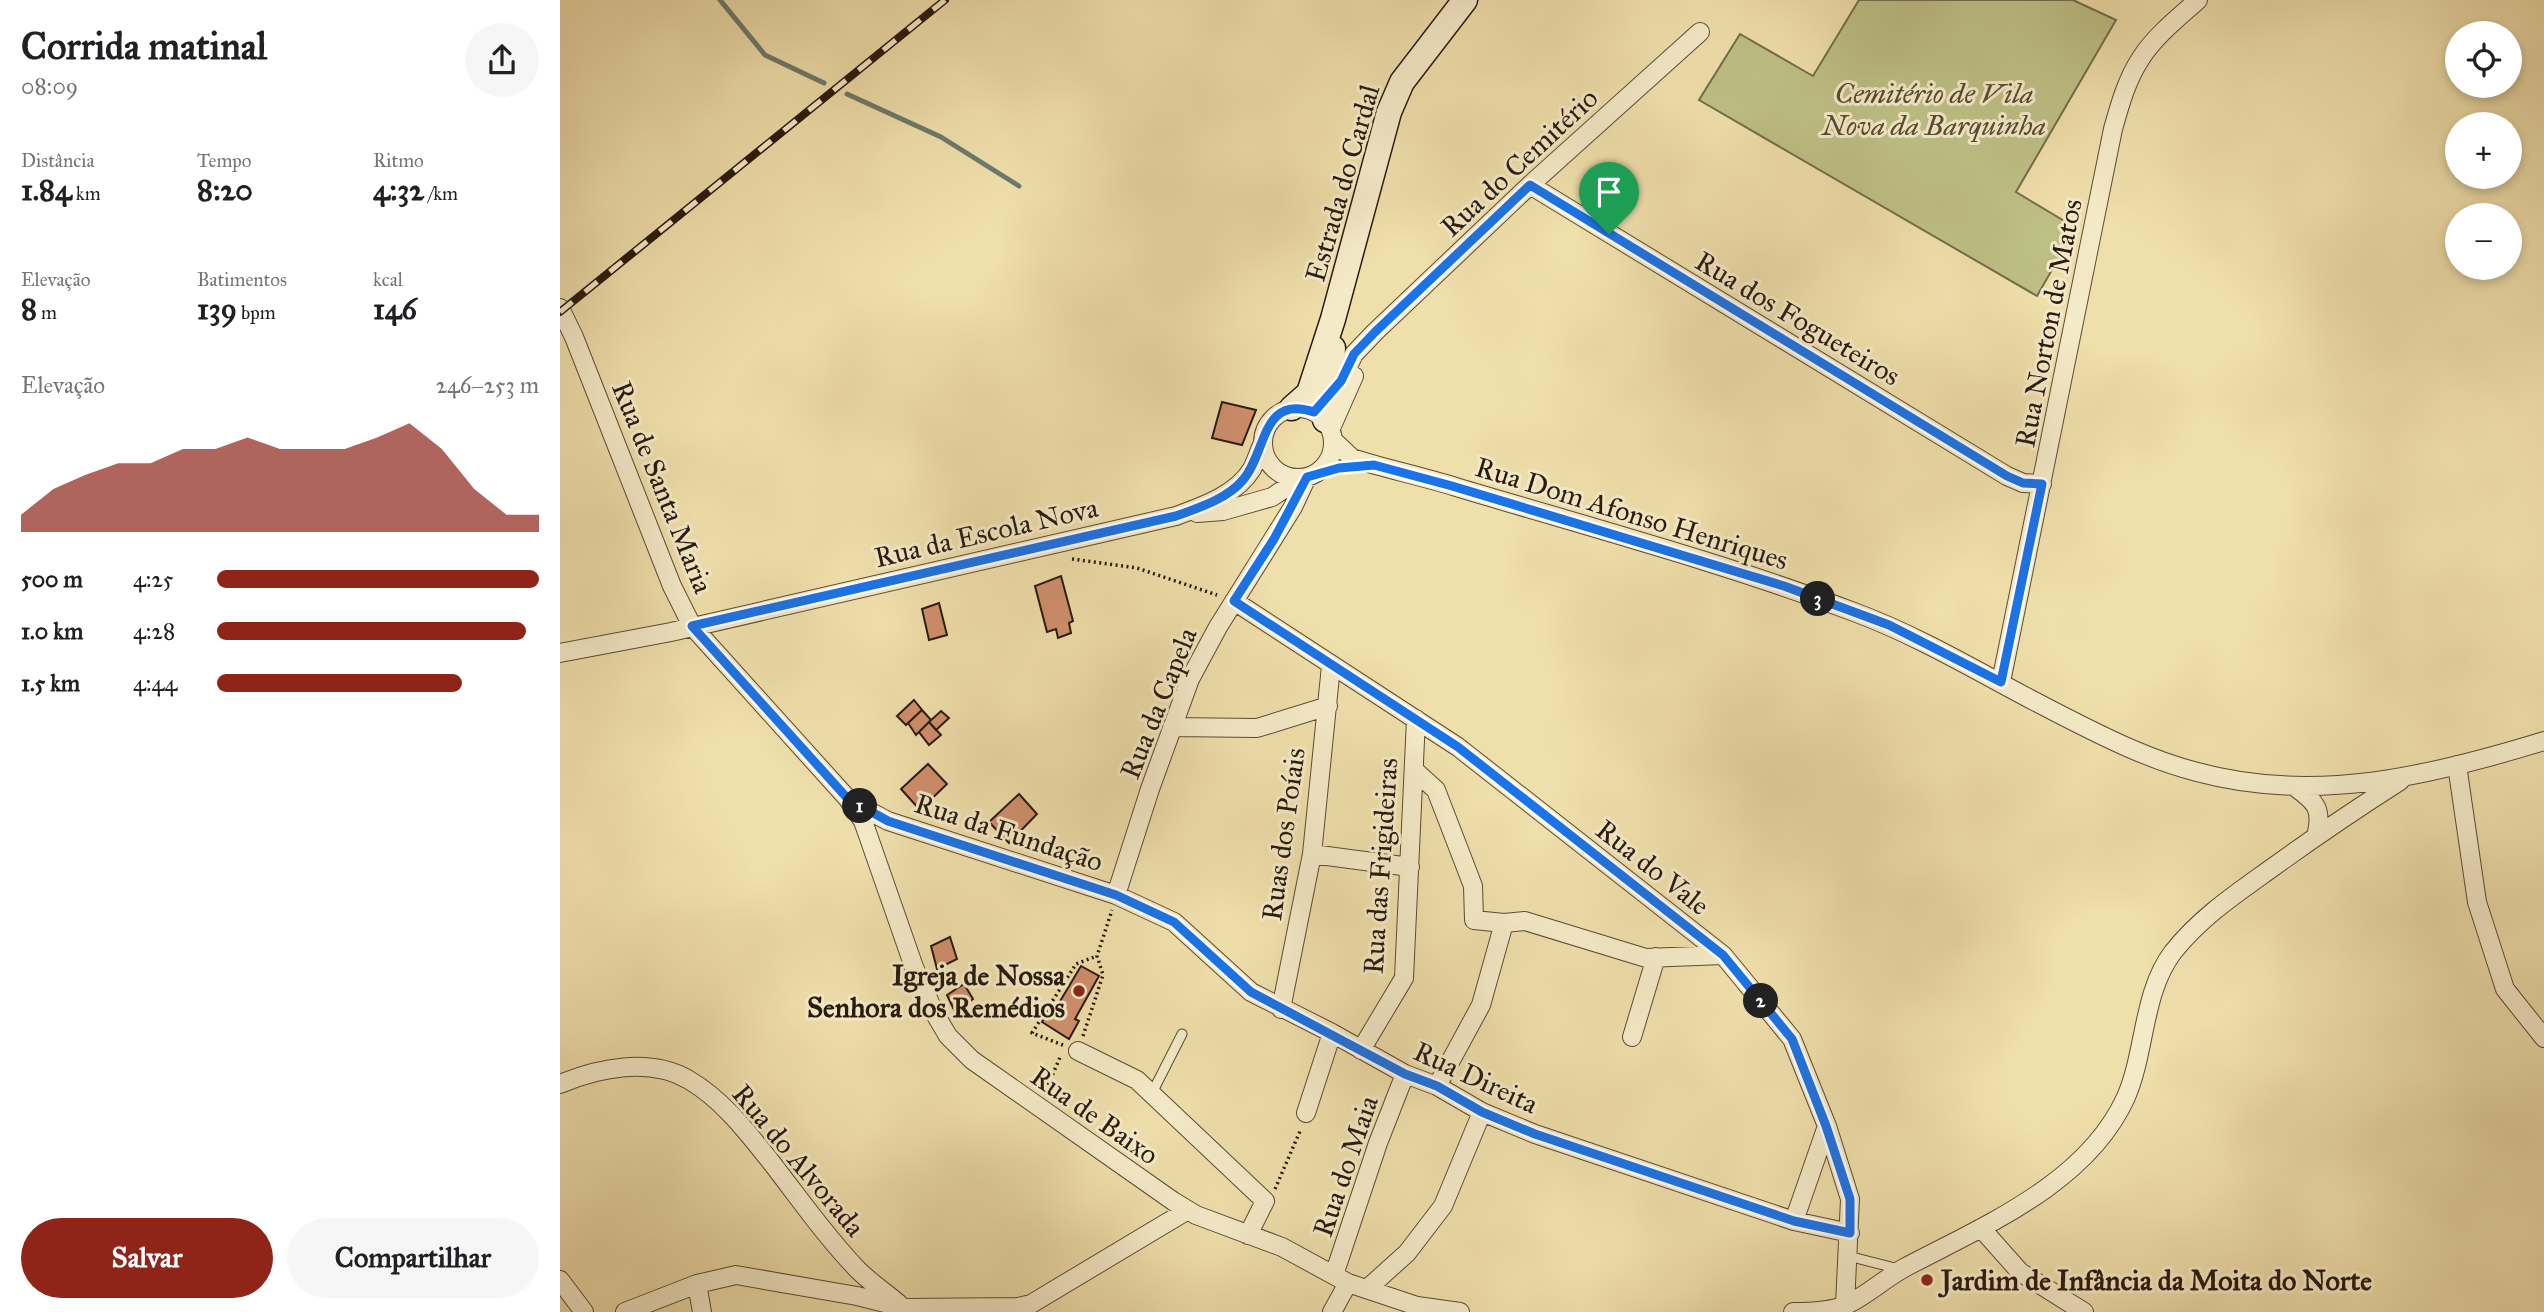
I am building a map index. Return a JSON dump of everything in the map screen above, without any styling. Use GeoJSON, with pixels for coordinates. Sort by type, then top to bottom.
{"type":"FeatureCollection","features":[{"type":"Feature","properties":{"kind":"street","name":"Estrada do Cardal"},"geometry":{"type":"LineString","coordinates":[[1321,417],[1309,393],[1333,319],[1389,111],[1402,82],[1465,0]]}},
{"type":"Feature","properties":{"kind":"street","name":"Rua Norton de Matos"},"geometry":{"type":"LineString","coordinates":[[2001,682],[2113,129],[2123,94],[2141,58],[2169,25],[2198,0]]}},
{"type":"Feature","properties":{"kind":"street","name":"Rua do Cemitério"},"geometry":{"type":"LineString","coordinates":[[1321,417],[1354,354],[1375,332],[1530,185],[1700,32]]}},
{"type":"Feature","properties":{"kind":"street","name":"Rua dos Fogueteiros"},"geometry":{"type":"LineString","coordinates":[[1530,185],[2007,476],[2023,483],[2042,484]]}},
{"type":"Feature","properties":{"kind":"street","name":"Rua de Santa Maria"},"geometry":{"type":"LineString","coordinates":[[560,309],[574,337],[672,586],[692,626],[848,799]]}},
{"type":"Feature","properties":{"kind":"street","name":"Estrada do Cardal"},"geometry":{"type":"LineString","coordinates":[[1321,417],[1333,319]]}},
{"type":"Feature","properties":{"kind":"street","name":"Rua do Cemitério"},"geometry":{"type":"LineString","coordinates":[[1321,417],[1375,332]]}},
{"type":"Feature","properties":{"kind":"street"},"geometry":{"type":"LineString","coordinates":[[1176,516],[1223,511],[1272,497],[1307,477],[1329,461],[1321,417],[1281,412],[1271,420],[1265,431],[1263,443],[1270,464],[1278,472],[1307,477]]}},
{"type":"Feature","properties":{"kind":"street","name":"Rua Dom Afonso Henriques"},"geometry":{"type":"LineString","coordinates":[[1321,417],[1352,458],[1784,586],[1889,625],[2061,715],[2165,762],[2220,778],[2295,787],[2403,779],[2544,741]]}},
{"type":"Feature","properties":{"kind":"street","name":"Rua da Escola Nova"},"geometry":{"type":"LineString","coordinates":[[560,653],[692,626],[1176,516],[1206,505],[1241,483],[1252,469],[1263,443]]}},
{"type":"Feature","properties":{"kind":"street","name":"Rua Dom Afonso Henriques"},"geometry":{"type":"LineString","coordinates":[[1307,477],[1339,468],[1374,465]]}},
{"type":"Feature","properties":{"kind":"street","name":"Rua da Capela"},"geometry":{"type":"LineString","coordinates":[[1116,895],[1190,679],[1234,601],[1273,542],[1307,477]]}},
{"type":"Feature","properties":{"kind":"street","name":"Rua da Capela"},"geometry":{"type":"LineString","coordinates":[[1272,497],[1278,503],[1280,512],[1273,542]]}},
{"type":"Feature","properties":{"kind":"street","name":"Rua do Vale"},"geometry":{"type":"LineString","coordinates":[[1234,601],[1458,747],[1723,955],[1792,1039],[1826,1126],[1850,1199],[1845,1305]]}},
{"type":"Feature","properties":{"kind":"street","name":"Ruas dos Poíais"},"geometry":{"type":"LineString","coordinates":[[1281,1009],[1312,854],[1331,666]]}},
{"type":"Feature","properties":{"kind":"street"},"geometry":{"type":"LineString","coordinates":[[1172,727],[1256,728],[1328,706]]}},
{"type":"Feature","properties":{"kind":"street","name":"Rua das Frigideiras"},"geometry":{"type":"LineString","coordinates":[[1361,1050],[1404,978],[1416,719]]}},
{"type":"Feature","properties":{"kind":"street"},"geometry":{"type":"LineString","coordinates":[[2457,765],[2477,902],[2505,989],[2544,1038]]}},
{"type":"Feature","properties":{"kind":"street"},"geometry":{"type":"LineString","coordinates":[[1414,769],[1437,790],[1473,886],[1474,920],[1504,923],[1525,921],[1646,958],[1723,955]]}},
{"type":"Feature","properties":{"kind":"street"},"geometry":{"type":"LineString","coordinates":[[1793,1312],[1845,1305],[1901,1270],[1982,1228],[2052,1185],[2102,1138],[2126,1098],[2137,1068],[2159,978],[2171,955],[2189,934],[2210,912],[2316,836],[2403,779]]}},
{"type":"Feature","properties":{"kind":"street"},"geometry":{"type":"LineString","coordinates":[[2295,787],[2312,799],[2318,810],[2320,821],[2316,836]]}},
{"type":"Feature","properties":{"kind":"street","name":"Rua da Fundação"},"geometry":{"type":"LineString","coordinates":[[848,799],[888,821],[1116,895]]}},
{"type":"Feature","properties":{"kind":"street","name":"Rua de Baixo"},"geometry":{"type":"LineString","coordinates":[[848,799],[863,821],[914,967],[934,1014],[948,1036],[972,1060],[1188,1210],[1282,1247],[1341,1279],[1367,1289],[1417,1306],[1460,1312]]}},
{"type":"Feature","properties":{"kind":"street"},"geometry":{"type":"LineString","coordinates":[[1312,854],[1410,867]]}},
{"type":"Feature","properties":{"kind":"street","name":"Rua Direita"},"geometry":{"type":"LineString","coordinates":[[1116,895],[1174,922],[1251,992],[1405,1074],[1437,1086],[1482,1112],[1535,1134],[1794,1221],[1850,1233]]}},
{"type":"Feature","properties":{"kind":"street"},"geometry":{"type":"LineString","coordinates":[[1437,1086],[1481,1005],[1504,923]]}},
{"type":"Feature","properties":{"kind":"street"},"geometry":{"type":"LineString","coordinates":[[1632,1037],[1656,957]]}},
{"type":"Feature","properties":{"kind":"street"},"geometry":{"type":"LineString","coordinates":[[1306,1113],[1332,1033]]}},
{"type":"Feature","properties":{"kind":"street"},"geometry":{"type":"LineString","coordinates":[[1078,1051],[1137,1080],[1265,1201],[1248,1235]]}},
{"type":"Feature","properties":{"kind":"street","name":"Rua do Alvorada"},"geometry":{"type":"LineString","coordinates":[[560,1084],[610,1068],[663,1071],[687,1079],[723,1105],[859,1271],[905,1310]]}},
{"type":"Feature","properties":{"kind":"street","name":"Rua do Maia"},"geometry":{"type":"LineString","coordinates":[[1332,1312],[1378,1143],[1405,1074]]}},
{"type":"Feature","properties":{"kind":"street"},"geometry":{"type":"LineString","coordinates":[[1367,1289],[1407,1253],[1444,1206],[1482,1112]]}},
{"type":"Feature","properties":{"kind":"street"},"geometry":{"type":"LineString","coordinates":[[1794,1221],[1826,1126]]}},
{"type":"Feature","properties":{"kind":"street"},"geometry":{"type":"LineString","coordinates":[[625,1312],[697,1284],[736,1275],[857,1296],[905,1310],[1033,1308],[1188,1210]]}},
{"type":"Feature","properties":{"kind":"street"},"geometry":{"type":"LineString","coordinates":[[1982,1228],[2020,1272],[2084,1312]]}},
{"type":"Feature","properties":{"kind":"street"},"geometry":{"type":"LineString","coordinates":[[560,1280],[584,1312]]}},
{"type":"Feature","properties":{"kind":"street"},"geometry":{"type":"LineString","coordinates":[[697,1284],[702,1312]]}},
{"type":"Feature","properties":{"kind":"lane"},"geometry":{"type":"LineString","coordinates":[[1152,1093],[1182,1034]]}},
{"type":"Feature","properties":{"kind":"lane"},"geometry":{"type":"LineString","coordinates":[[1848,1256],[1901,1270]]}},
{"type":"Feature","properties":{"kind":"path"},"geometry":{"type":"LineString","coordinates":[[1042,547],[1045,557],[1137,568],[1234,601]]}},
{"type":"Feature","properties":{"kind":"path"},"geometry":{"type":"LineString","coordinates":[[1078,1051],[1103,975],[1097,956],[1116,895]]}},
{"type":"Feature","properties":{"kind":"path"},"geometry":{"type":"LineString","coordinates":[[1038,1108],[1065,1046],[1032,1033],[1076,964],[1097,956]]}},
{"type":"Feature","properties":{"kind":"path"},"geometry":{"type":"LineString","coordinates":[[1265,1201],[1275,1190],[1291,1156],[1306,1113]]}},
{"type":"Feature","properties":{"kind":"green space","name":"Cemitério de Vila Nova da Barquinha"},"geometry":{"type":"Polygon","coordinates":[[[1859,0],[2073,0],[2116,20],[2016,192],[2076,228],[2037,296],[1699,100],[1740,34],[1813,76],[1859,0]]]}},
{"type":"Feature","properties":{"kind":"building"},"geometry":{"type":"Polygon","coordinates":[[[1222,402],[1256,410],[1242,445],[1212,438],[1222,402]]]}},
{"type":"Feature","properties":{"kind":"building"},"geometry":{"type":"Polygon","coordinates":[[[1061,576],[1073,621],[1069,623],[1071,633],[1058,638],[1056,629],[1047,632],[1035,586],[1061,576]]]}},
{"type":"Feature","properties":{"kind":"building"},"geometry":{"type":"Polygon","coordinates":[[[939,603],[947,635],[929,640],[922,609],[939,603]]]}},
{"type":"Feature","properties":{"kind":"building"},"geometry":{"type":"Polygon","coordinates":[[[914,700],[922,710],[906,725],[897,716],[914,700]]]}},
{"type":"Feature","properties":{"kind":"building"},"geometry":{"type":"Polygon","coordinates":[[[922,710],[931,720],[916,735],[908,723],[922,710]]]}},
{"type":"Feature","properties":{"kind":"building"},"geometry":{"type":"Polygon","coordinates":[[[941,711],[949,718],[936,730],[929,722],[941,711]]]}},
{"type":"Feature","properties":{"kind":"building"},"geometry":{"type":"Polygon","coordinates":[[[929,722],[941,735],[929,745],[919,732],[929,722]]]}},
{"type":"Feature","properties":{"kind":"building"},"geometry":{"type":"Polygon","coordinates":[[[928,764],[947,784],[920,810],[901,789],[928,764]]]}},
{"type":"Feature","properties":{"kind":"building"},"geometry":{"type":"Polygon","coordinates":[[[1019,794],[1037,814],[1009,843],[989,822],[1019,794]]]}},
{"type":"Feature","properties":{"kind":"building"},"geometry":{"type":"Polygon","coordinates":[[[950,937],[957,959],[937,969],[931,946],[950,937]]]}},
{"type":"Feature","properties":{"kind":"building","name":"Igreja de Nossa Senhora dos Remédios"},"geometry":{"type":"Polygon","coordinates":[[[1081,966],[1099,976],[1075,1019],[1079,1021],[1069,1039],[1042,1022],[1051,1006],[1056,1008],[1081,966]]]}},
{"type":"Feature","properties":{"kind":"building"},"geometry":{"type":"Polygon","coordinates":[[[964,984],[973,999],[955,1012],[947,995],[964,984]]]}},
{"type":"Feature","properties":{"kind":"waterway"},"geometry":{"type":"LineString","coordinates":[[720,0],[765,55],[824,83]]}},
{"type":"Feature","properties":{"kind":"waterway"},"geometry":{"type":"LineString","coordinates":[[847,94],[941,137],[1019,186]]}},
{"type":"Feature","properties":{"kind":"railway"},"geometry":{"type":"LineString","coordinates":[[560,312],[945,0]]}},
{"type":"Feature","properties":{"kind":"place","name":"Igreja de Nossa Senhora dos Remédios"},"geometry":{"type":"Point","coordinates":[1079,991]}},
{"type":"Feature","properties":{"kind":"place","name":"Jardim de Infância da Moita do Norte"},"geometry":{"type":"Point","coordinates":[1927,1280]}},
{"type":"Feature","properties":{"kind":"route"},"geometry":{"type":"LineString","coordinates":[[1530,185],[1609,234],[2007,476],[2023,483],[2042,484],[2001,682],[1889,625],[1784,586],[1374,465],[1339,468],[1307,477],[1293,507],[1234,601],[1458,747],[1723,955],[1792,1039],[1826,1126],[1850,1199],[1850,1233],[1794,1221],[1535,1134],[1482,1112],[1437,1086],[1405,1074],[1251,992],[1174,922],[1116,895],[888,821],[867,811],[848,799],[692,626],[1176,516],[1206,505],[1241,483],[1252,469],[1271,420],[1292,408],[1304,408],[1314,412],[1341,381],[1354,354],[1530,185]]}}]}
